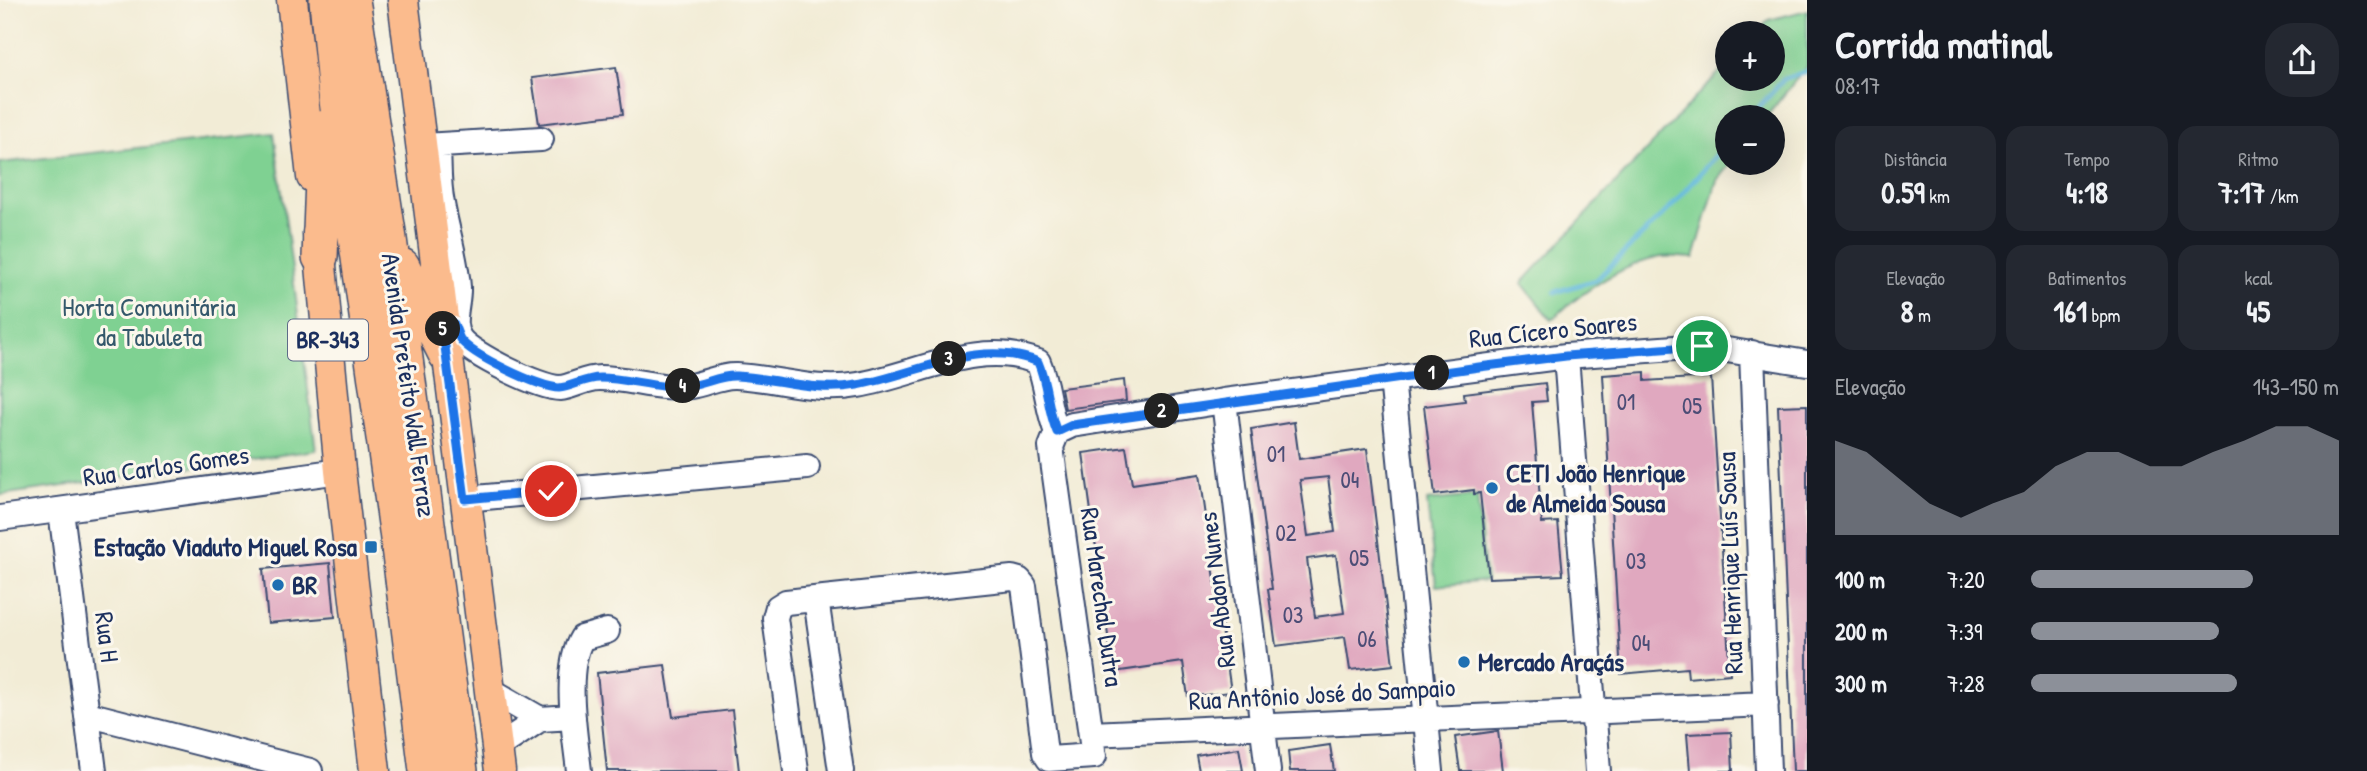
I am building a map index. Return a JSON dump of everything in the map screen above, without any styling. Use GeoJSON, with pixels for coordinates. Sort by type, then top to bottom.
{"type":"FeatureCollection","features":[{"type":"Feature","properties":{"kind":"highway"},"geometry":{"type":"LineString","coordinates":[[320,257],[344,9]]}},
{"type":"Feature","properties":{"kind":"highway","name":"Avenida Prefeito Wall Ferraz"},"geometry":{"type":"LineString","coordinates":[[344,9],[389,239],[460,771]]}},
{"type":"Feature","properties":{"kind":"highway","name":"Avenida Prefeito Wall Ferraz"},"geometry":{"type":"LineString","coordinates":[[344,9],[335,86],[427,771]]}},
{"type":"Feature","properties":{"kind":"highway"},"geometry":{"type":"LineString","coordinates":[[389,239],[448,334]]}},
{"type":"Feature","properties":{"kind":"main road","name":"BR-343"},"geometry":{"type":"LineString","coordinates":[[292,0],[340,471],[375,771]]}},
{"type":"Feature","properties":{"kind":"main road","name":"Avenida Prefeito Wall Ferraz"},"geometry":{"type":"LineString","coordinates":[[403,0],[429,146],[465,499],[499,759]]}},
{"type":"Feature","properties":{"kind":"street"},"geometry":{"type":"LineString","coordinates":[[429,146],[541,139]]}},
{"type":"Feature","properties":{"kind":"street"},"geometry":{"type":"LineString","coordinates":[[448,334],[460,339],[476,353],[538,383],[560,388],[581,379],[602,377],[642,385],[688,386],[734,375],[822,389],[858,385],[955,357],[1019,354],[1038,362],[1045,377],[1048,412],[1057,432]]}},
{"type":"Feature","properties":{"kind":"street","name":"Rua Cícero Soares"},"geometry":{"type":"LineString","coordinates":[[1057,432],[1072,425],[1224,401],[1566,356],[1687,346],[1752,353],[1807,363]]}},
{"type":"Feature","properties":{"kind":"street","name":"Rua Henrique Luís Sousa"},"geometry":{"type":"LineString","coordinates":[[1752,353],[1768,771]]}},
{"type":"Feature","properties":{"kind":"street"},"geometry":{"type":"LineString","coordinates":[[1566,356],[1598,771]]}},
{"type":"Feature","properties":{"kind":"street"},"geometry":{"type":"LineString","coordinates":[[1392,378],[1431,771]]}},
{"type":"Feature","properties":{"kind":"street","name":"Rua Abdon Nunes"},"geometry":{"type":"LineString","coordinates":[[1224,401],[1268,771]]}},
{"type":"Feature","properties":{"kind":"street","name":"Rua Marechal Dutra"},"geometry":{"type":"LineString","coordinates":[[1057,432],[1051,447],[1093,753]]}},
{"type":"Feature","properties":{"kind":"street"},"geometry":{"type":"LineString","coordinates":[[465,499],[807,467]]}},
{"type":"Feature","properties":{"kind":"street","name":"Rua Carlos Gomes"},"geometry":{"type":"LineString","coordinates":[[0,518],[340,471]]}},
{"type":"Feature","properties":{"kind":"street","name":"Rua H"},"geometry":{"type":"LineString","coordinates":[[61,511],[94,771]]}},
{"type":"Feature","properties":{"kind":"street","name":"Rua Antônio José do Sampaio"},"geometry":{"type":"LineString","coordinates":[[816,599],[1012,578],[1019,580],[1024,586],[1045,753],[1049,759],[1057,760],[1263,726],[1766,704]]}},
{"type":"Feature","properties":{"kind":"street"},"geometry":{"type":"LineString","coordinates":[[796,771],[775,618],[778,607],[786,602],[816,599],[841,771]]}},
{"type":"Feature","properties":{"kind":"street"},"geometry":{"type":"LineString","coordinates":[[579,771],[573,717],[575,650],[582,638],[607,631]]}},
{"type":"Feature","properties":{"kind":"street"},"geometry":{"type":"LineString","coordinates":[[491,690],[540,719],[573,717]]}},
{"type":"Feature","properties":{"kind":"street"},"geometry":{"type":"LineString","coordinates":[[87,713],[310,771]]}},
{"type":"Feature","properties":{"kind":"street"},"geometry":{"type":"LineString","coordinates":[[499,759],[540,719]]}},
{"type":"Feature","properties":{"kind":"green space"},"geometry":{"type":"Polygon","coordinates":[[[1807,10],[1807,66],[1776,105],[1715,105],[1715,175],[1721,175],[1717,180],[1694,258],[1665,256],[1630,266],[1588,290],[1551,320],[1522,283],[1715,77],[1715,91],[1785,91],[1785,21],[1769,20],[1807,10]]]}},
{"type":"Feature","properties":{"kind":"green space","name":"Horta Comunitária da Tabuleta"},"geometry":{"type":"Polygon","coordinates":[[[274,133],[316,450],[0,495],[0,163],[274,133]]]}},
{"type":"Feature","properties":{"kind":"green space"},"geometry":{"type":"Polygon","coordinates":[[[1477,496],[1486,581],[1436,586],[1427,501],[1477,496]]]}},
{"type":"Feature","properties":{"kind":"building"},"geometry":{"type":"Polygon","coordinates":[[[616,67],[623,114],[539,124],[532,78],[616,67]]]}},
{"type":"Feature","properties":{"kind":"building"},"geometry":{"type":"Polygon","coordinates":[[[1645,372],[1645,381],[1711,377],[1730,674],[1688,678],[1687,668],[1621,674],[1603,375],[1645,372]]]}},
{"type":"Feature","properties":{"kind":"building"},"geometry":{"type":"Polygon","coordinates":[[[1124,380],[1126,401],[1065,409],[1061,388],[1124,380]]]}},
{"type":"Feature","properties":{"kind":"building","name":"CETI João Henrique de Almeida Sousa"},"geometry":{"type":"Polygon","coordinates":[[[1545,383],[1547,401],[1532,402],[1542,523],[1558,522],[1563,575],[1489,578],[1480,493],[1474,494],[1474,490],[1435,495],[1424,406],[1465,401],[1464,393],[1545,383]]]}},
{"type":"Feature","properties":{"kind":"building"},"geometry":{"type":"Polygon","coordinates":[[[1807,405],[1807,771],[1793,771],[1778,406],[1807,405]]]}},
{"type":"Feature","properties":{"kind":"building"},"geometry":{"type":"Polygon","coordinates":[[[1294,422],[1299,459],[1367,449],[1393,665],[1350,670],[1345,637],[1276,646],[1268,589],[1272,589],[1251,429],[1294,422]],[[1328,477],[1300,480],[1308,536],[1335,532],[1328,477]],[[1336,555],[1307,559],[1315,617],[1344,613],[1336,555]]]}},
{"type":"Feature","properties":{"kind":"building"},"geometry":{"type":"Polygon","coordinates":[[[1126,447],[1132,484],[1200,474],[1231,692],[1188,697],[1183,662],[1113,672],[1083,453],[1126,447]]]}},
{"type":"Feature","properties":{"kind":"building"},"geometry":{"type":"Polygon","coordinates":[[[330,563],[335,617],[268,623],[263,569],[330,563]]]}},
{"type":"Feature","properties":{"kind":"building"},"geometry":{"type":"Polygon","coordinates":[[[665,665],[673,717],[732,710],[739,771],[607,771],[597,673],[665,665]]]}},
{"type":"Feature","properties":{"kind":"building"},"geometry":{"type":"Polygon","coordinates":[[[1498,731],[1503,771],[1460,771],[1455,737],[1498,731]]]}},
{"type":"Feature","properties":{"kind":"building"},"geometry":{"type":"Polygon","coordinates":[[[1731,732],[1733,771],[1690,771],[1687,734],[1731,732]]]}},
{"type":"Feature","properties":{"kind":"building"},"geometry":{"type":"Polygon","coordinates":[[[1330,745],[1334,771],[1290,771],[1288,751],[1330,745]]]}},
{"type":"Feature","properties":{"kind":"building"},"geometry":{"type":"Polygon","coordinates":[[[1239,748],[1243,771],[1199,771],[1196,755],[1239,748]]]}},
{"type":"Feature","properties":{"kind":"waterway"},"geometry":{"type":"LineString","coordinates":[[1761,105],[1784,79],[1807,71]]}},
{"type":"Feature","properties":{"kind":"waterway"},"geometry":{"type":"LineString","coordinates":[[1555,292],[1596,280],[1671,207],[1715,157]]}},
{"type":"Feature","properties":{"kind":"place","name":"CETI João Henrique de Almeida Sousa"},"geometry":{"type":"Point","coordinates":[1492,488]}},
{"type":"Feature","properties":{"kind":"place","name":"Estação Viaduto Miguel Rosa"},"geometry":{"type":"Point","coordinates":[371,547]}},
{"type":"Feature","properties":{"kind":"place","name":"BR"},"geometry":{"type":"Point","coordinates":[278,585]}},
{"type":"Feature","properties":{"kind":"place","name":"Mercado Araçás"},"geometry":{"type":"Point","coordinates":[1464,662]}},
{"type":"Feature","properties":{"kind":"route"},"geometry":{"type":"LineString","coordinates":[[551,491],[465,499],[442,324],[454,324],[460,339],[476,353],[538,383],[560,388],[581,379],[602,377],[642,385],[688,386],[734,375],[822,389],[858,385],[955,357],[1019,354],[1038,362],[1045,377],[1048,412],[1057,432],[1072,425],[1392,378],[1566,356],[1702,346]]}}]}
